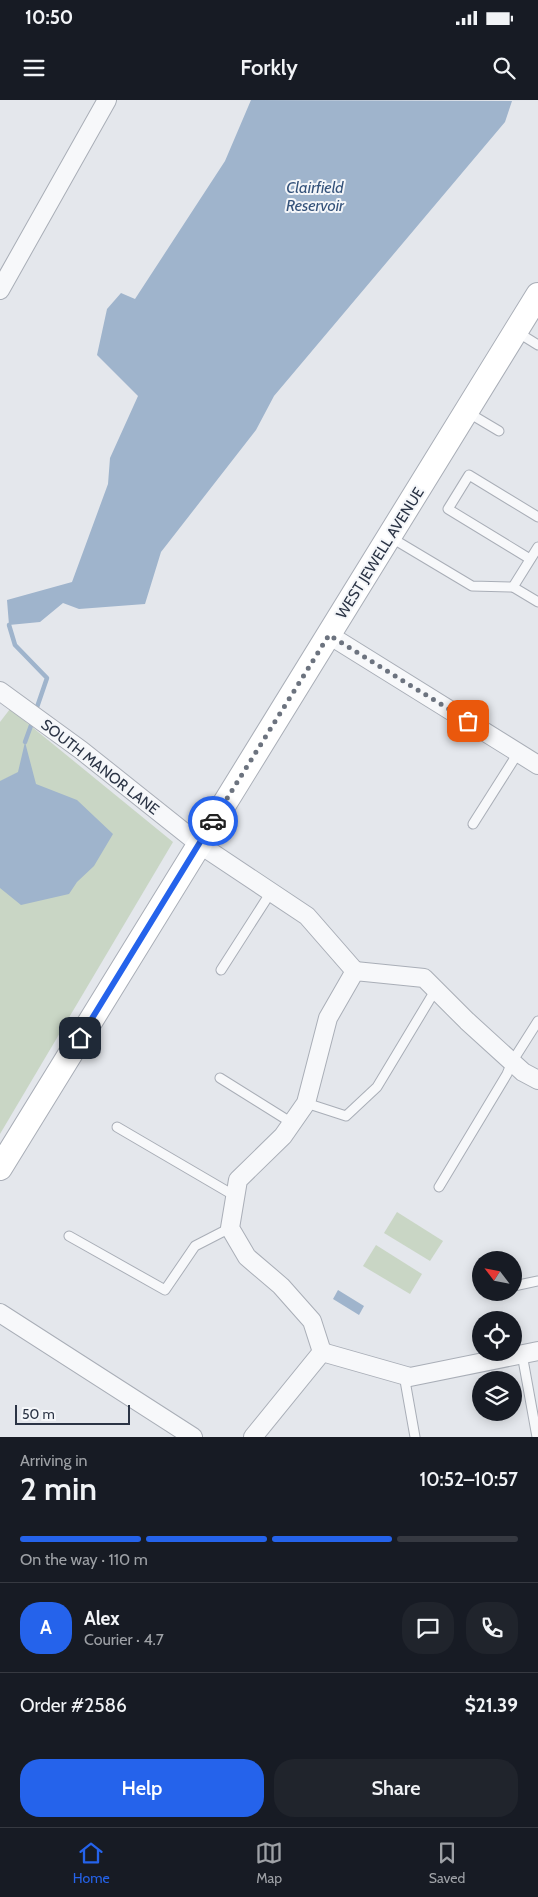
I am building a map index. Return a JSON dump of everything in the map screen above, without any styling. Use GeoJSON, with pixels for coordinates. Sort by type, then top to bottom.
{"type":"FeatureCollection","features":[{"type":"Feature","properties":{"kind":"main road","name":"WEST JEWELL AVENUE"},"geometry":{"type":"LineString","coordinates":[[0,1168],[538,295]]}},
{"type":"Feature","properties":{"kind":"street"},"geometry":{"type":"LineString","coordinates":[[0,290],[107,100]]}},
{"type":"Feature","properties":{"kind":"street"},"geometry":{"type":"LineString","coordinates":[[329,635],[538,765]]}},
{"type":"Feature","properties":{"kind":"street","name":"SOUTH MANOR LANE"},"geometry":{"type":"LineString","coordinates":[[7,696],[68,741],[199,844],[307,916],[355,971]]}},
{"type":"Feature","properties":{"kind":"street"},"geometry":{"type":"LineString","coordinates":[[322,1352],[312,1321],[281,1286],[247,1257],[230,1228],[238,1180],[283,1136],[306,1103],[328,1018],[355,971],[424,978],[524,1071]]}},
{"type":"Feature","properties":{"kind":"street"},"geometry":{"type":"LineString","coordinates":[[0,1313],[193,1437]]}},
{"type":"Feature","properties":{"kind":"street"},"geometry":{"type":"LineString","coordinates":[[322,1352],[410,1377],[530,1352]]}},
{"type":"Feature","properties":{"kind":"street"},"geometry":{"type":"LineString","coordinates":[[253,1437],[322,1352]]}},
{"type":"Feature","properties":{"kind":"lane"},"geometry":{"type":"LineString","coordinates":[[516,331],[538,345]]}},
{"type":"Feature","properties":{"kind":"lane"},"geometry":{"type":"LineString","coordinates":[[467,412],[499,431]]}},
{"type":"Feature","properties":{"kind":"lane"},"geometry":{"type":"LineString","coordinates":[[530,559],[448,509],[469,475],[538,517]]}},
{"type":"Feature","properties":{"kind":"lane"},"geometry":{"type":"LineString","coordinates":[[390,536],[472,586],[513,587],[538,602]]}},
{"type":"Feature","properties":{"kind":"lane"},"geometry":{"type":"LineString","coordinates":[[513,587],[537,550]]}},
{"type":"Feature","properties":{"kind":"lane"},"geometry":{"type":"LineString","coordinates":[[474,824],[518,753]]}},
{"type":"Feature","properties":{"kind":"lane"},"geometry":{"type":"LineString","coordinates":[[221,970],[272,892]]}},
{"type":"Feature","properties":{"kind":"lane"},"geometry":{"type":"LineString","coordinates":[[306,1103],[346,1116],[377,1088],[436,990]]}},
{"type":"Feature","properties":{"kind":"lane"},"geometry":{"type":"LineString","coordinates":[[439,1188],[508,1074],[524,1071],[538,1021]]}},
{"type":"Feature","properties":{"kind":"lane"},"geometry":{"type":"LineString","coordinates":[[220,1078],[292,1123]]}},
{"type":"Feature","properties":{"kind":"lane"},"geometry":{"type":"LineString","coordinates":[[117,1126],[235,1196]]}},
{"type":"Feature","properties":{"kind":"lane"},"geometry":{"type":"LineString","coordinates":[[69,1236],[165,1290],[195,1246],[230,1228]]}},
{"type":"Feature","properties":{"kind":"lane"},"geometry":{"type":"LineString","coordinates":[[522,1284],[538,1281]]}},
{"type":"Feature","properties":{"kind":"lane"},"geometry":{"type":"LineString","coordinates":[[530,1352],[537,1437]]}},
{"type":"Feature","properties":{"kind":"lane"},"geometry":{"type":"LineString","coordinates":[[404,1375],[415,1437]]}},
{"type":"Feature","properties":{"kind":"green space"},"geometry":{"type":"Polygon","coordinates":[[[10,709],[173,842],[0,1134],[0,722],[10,709]]]}},
{"type":"Feature","properties":{"kind":"green space"},"geometry":{"type":"Polygon","coordinates":[[[397,1212],[443,1241],[430,1261],[384,1233],[397,1212]]]}},
{"type":"Feature","properties":{"kind":"green space"},"geometry":{"type":"Polygon","coordinates":[[[376,1245],[422,1274],[410,1294],[363,1266],[376,1245]]]}},
{"type":"Feature","properties":{"kind":"water","name":"Clairfield Reservoir"},"geometry":{"type":"Polygon","coordinates":[[[251,100],[512,101],[505,122],[274,396],[256,430],[161,552],[145,604],[79,609],[63,603],[40,622],[9,625],[7,600],[72,582],[108,484],[110,458],[138,396],[97,355],[107,309],[121,293],[135,299],[225,161],[251,100]]]}},
{"type":"Feature","properties":{"kind":"water"},"geometry":{"type":"Polygon","coordinates":[[[25,742],[36,784],[77,800],[113,834],[94,866],[77,882],[69,894],[21,905],[0,888],[0,781],[18,772],[25,742]]]}},
{"type":"Feature","properties":{"kind":"water"},"geometry":{"type":"Polygon","coordinates":[[[338,1290],[364,1306],[359,1315],[333,1299],[338,1290]]]}},
{"type":"Feature","properties":{"kind":"waterway"},"geometry":{"type":"LineString","coordinates":[[9,625],[15,645],[47,678],[35,713]]}},
{"type":"Feature","properties":{"kind":"waterway"},"geometry":{"type":"LineString","coordinates":[[25,742],[33,720]]}},
{"type":"Feature","properties":{"kind":"way so far"},"geometry":{"type":"LineString","coordinates":[[213,821],[329,635],[468,721]]}},
{"type":"Feature","properties":{"kind":"route"},"geometry":{"type":"LineString","coordinates":[[80,1038],[213,821]]}}]}
